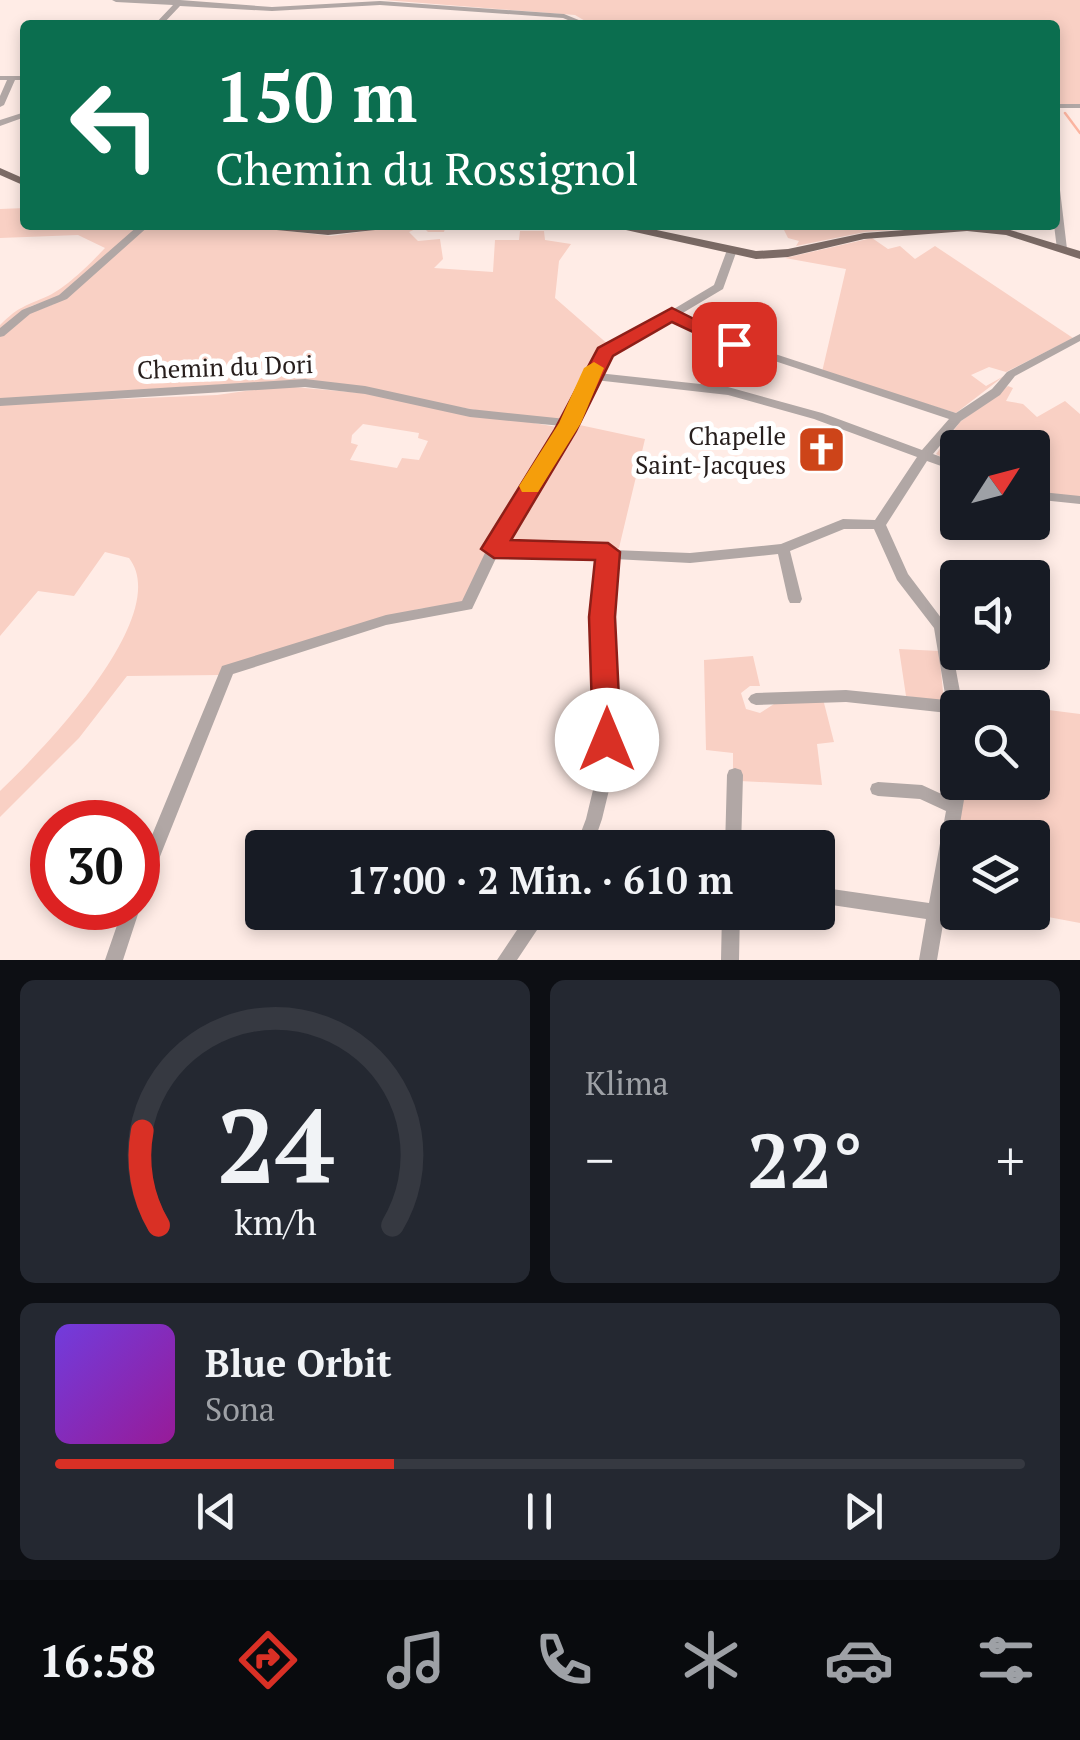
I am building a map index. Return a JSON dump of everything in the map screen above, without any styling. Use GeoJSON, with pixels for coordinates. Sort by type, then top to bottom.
{"type":"FeatureCollection","features":[{"type":"Feature","properties":{"kind":"main road"},"geometry":{"type":"LineString","coordinates":[[300,230],[340,230]]}},
{"type":"Feature","properties":{"kind":"main road"},"geometry":{"type":"LineString","coordinates":[[640,230],[773,255],[864,236],[931,230]]}},
{"type":"Feature","properties":{"kind":"main road"},"geometry":{"type":"LineString","coordinates":[[990,230],[1080,255]]}},
{"type":"Feature","properties":{"kind":"street"},"geometry":{"type":"LineString","coordinates":[[116,0],[276,10],[380,2],[564,16],[574,20]]}},
{"type":"Feature","properties":{"kind":"street"},"geometry":{"type":"LineString","coordinates":[[0,76],[6,87],[0,105]]}},
{"type":"Feature","properties":{"kind":"street"},"geometry":{"type":"LineString","coordinates":[[0,334],[26,312],[63,297],[139,230]]}},
{"type":"Feature","properties":{"kind":"street"},"geometry":{"type":"LineString","coordinates":[[1060,230],[1062,250]]}},
{"type":"Feature","properties":{"kind":"street"},"geometry":{"type":"LineString","coordinates":[[160,834],[227,670],[386,620],[467,605],[494,549],[570,423],[605,352],[722,284],[732,250]]}},
{"type":"Feature","properties":{"kind":"street"},"geometry":{"type":"LineString","coordinates":[[672,314],[734,344],[884,397],[958,418]]}},
{"type":"Feature","properties":{"kind":"street"},"geometry":{"type":"LineString","coordinates":[[879,525],[926,454],[958,418],[996,392],[1011,374],[1080,337]]}},
{"type":"Feature","properties":{"kind":"street"},"geometry":{"type":"LineString","coordinates":[[592,376],[728,391],[940,460]]}},
{"type":"Feature","properties":{"kind":"street","name":"Chemin du Dori"},"geometry":{"type":"LineString","coordinates":[[0,402],[305,384],[366,390],[470,412],[570,423]]}},
{"type":"Feature","properties":{"kind":"street"},"geometry":{"type":"LineString","coordinates":[[1050,497],[1080,500]]}},
{"type":"Feature","properties":{"kind":"street"},"geometry":{"type":"LineString","coordinates":[[494,549],[690,558],[783,548],[844,524],[879,525]]}},
{"type":"Feature","properties":{"kind":"street"},"geometry":{"type":"LineString","coordinates":[[879,525],[895,565],[941,627],[951,690]]}},
{"type":"Feature","properties":{"kind":"street"},"geometry":{"type":"LineString","coordinates":[[783,548],[791,599],[812,599]]}},
{"type":"Feature","properties":{"kind":"street"},"geometry":{"type":"LineString","coordinates":[[590,830],[607,740],[602,617],[608,552]]}},
{"type":"Feature","properties":{"kind":"street"},"geometry":{"type":"LineString","coordinates":[[756,698],[846,696],[940,706]]}},
{"type":"Feature","properties":{"kind":"street"},"geometry":{"type":"LineString","coordinates":[[733,830],[735,775]]}},
{"type":"Feature","properties":{"kind":"street"},"geometry":{"type":"LineString","coordinates":[[878,789],[922,792],[954,807]]}},
{"type":"Feature","properties":{"kind":"street"},"geometry":{"type":"LineString","coordinates":[[928,960],[955,800]]}},
{"type":"Feature","properties":{"kind":"street"},"geometry":{"type":"LineString","coordinates":[[835,897],[935,912]]}},
{"type":"Feature","properties":{"kind":"street"},"geometry":{"type":"LineString","coordinates":[[114,960],[124,930]]}},
{"type":"Feature","properties":{"kind":"street"},"geometry":{"type":"LineString","coordinates":[[506,960],[527,930]]}},
{"type":"Feature","properties":{"kind":"street"},"geometry":{"type":"LineString","coordinates":[[730,960],[731,930]]}},
{"type":"Feature","properties":{"kind":"shaded area"},"geometry":{"type":"Polygon","coordinates":[[[384,0],[1080,0],[1080,104],[1060,104],[1060,20],[584,20],[575,15],[384,0]]]}},
{"type":"Feature","properties":{"kind":"shaded area"},"geometry":{"type":"Polygon","coordinates":[[[20,208],[20,230],[136,230],[58,297],[31,306],[0,331],[0,325],[12,314],[63,287],[105,248],[78,235],[0,238],[0,209],[20,208]]]}},
{"type":"Feature","properties":{"kind":"shaded area"},"geometry":{"type":"Polygon","coordinates":[[[143,230],[280,230],[331,236],[413,230],[409,232],[418,241],[440,239],[443,259],[434,268],[493,272],[495,240],[519,240],[520,231],[544,231],[545,240],[571,244],[559,261],[555,298],[610,346],[595,358],[568,416],[558,419],[493,413],[304,380],[0,400],[0,337],[28,314],[54,304],[143,230]]]}},
{"type":"Feature","properties":{"kind":"shaded area"},"geometry":{"type":"Polygon","coordinates":[[[784,230],[893,230],[796,246],[799,241],[788,238],[784,230]]]}},
{"type":"Feature","properties":{"kind":"shaded area"},"geometry":{"type":"Polygon","coordinates":[[[872,238],[888,249],[900,246],[915,259],[935,246],[1073,338],[1006,372],[989,367],[971,375],[986,386],[1004,376],[956,413],[822,372],[846,269],[785,258],[872,238]]]}},
{"type":"Feature","properties":{"kind":"shaded area"},"geometry":{"type":"Polygon","coordinates":[[[282,386],[362,393],[563,428],[464,603],[418,609],[221,675],[127,676],[79,738],[0,817],[0,791],[70,716],[119,647],[133,614],[138,583],[129,558],[105,552],[74,596],[38,591],[0,636],[0,404],[217,395],[282,386]],[[363,424],[352,435],[351,443],[358,445],[350,460],[397,468],[402,458],[419,460],[428,441],[418,438],[419,433],[363,424]]]}},
{"type":"Feature","properties":{"kind":"shaded area"},"geometry":{"type":"Polygon","coordinates":[[[1008,386],[1013,388],[1006,401],[1023,404],[1037,417],[1065,401],[1080,414],[1080,498],[1050,495],[1050,430],[954,430],[1008,386]]]}},
{"type":"Feature","properties":{"kind":"shaded area"},"geometry":{"type":"Polygon","coordinates":[[[575,424],[645,439],[619,548],[507,546],[503,540],[575,424]]]}},
{"type":"Feature","properties":{"kind":"shaded area"},"geometry":{"type":"Polygon","coordinates":[[[899,649],[939,651],[943,690],[940,701],[906,696],[899,649]]]}},
{"type":"Feature","properties":{"kind":"shaded area"},"geometry":{"type":"Polygon","coordinates":[[[753,656],[760,686],[750,686],[741,693],[746,709],[760,713],[774,704],[823,699],[834,742],[817,744],[822,785],[740,781],[733,770],[733,753],[706,750],[704,660],[753,656]]]}},
{"type":"Feature","properties":{"kind":"shaded area"},"geometry":{"type":"Polygon","coordinates":[[[1050,710],[1080,714],[1080,923],[1050,917],[1050,820],[959,820],[963,800],[1050,800],[1050,710]]]}},
{"type":"Feature","properties":{"kind":"waterway"},"geometry":{"type":"LineString","coordinates":[[1065,113],[1080,133]]}},
{"type":"Feature","properties":{"kind":"slow traffic"},"geometry":{"type":"LineString","coordinates":[[530,486],[570,423],[594,368]]}},
{"type":"Feature","properties":{"kind":"place","name":"Chapelle Saint-Jacques"},"geometry":{"type":"Point","coordinates":[821,450]}},
{"type":"Feature","properties":{"kind":"route"},"geometry":{"type":"LineString","coordinates":[[607,740],[602,617],[608,552],[494,549],[565,431],[590,383],[596,362],[605,352],[672,314],[734,344]]}}]}
